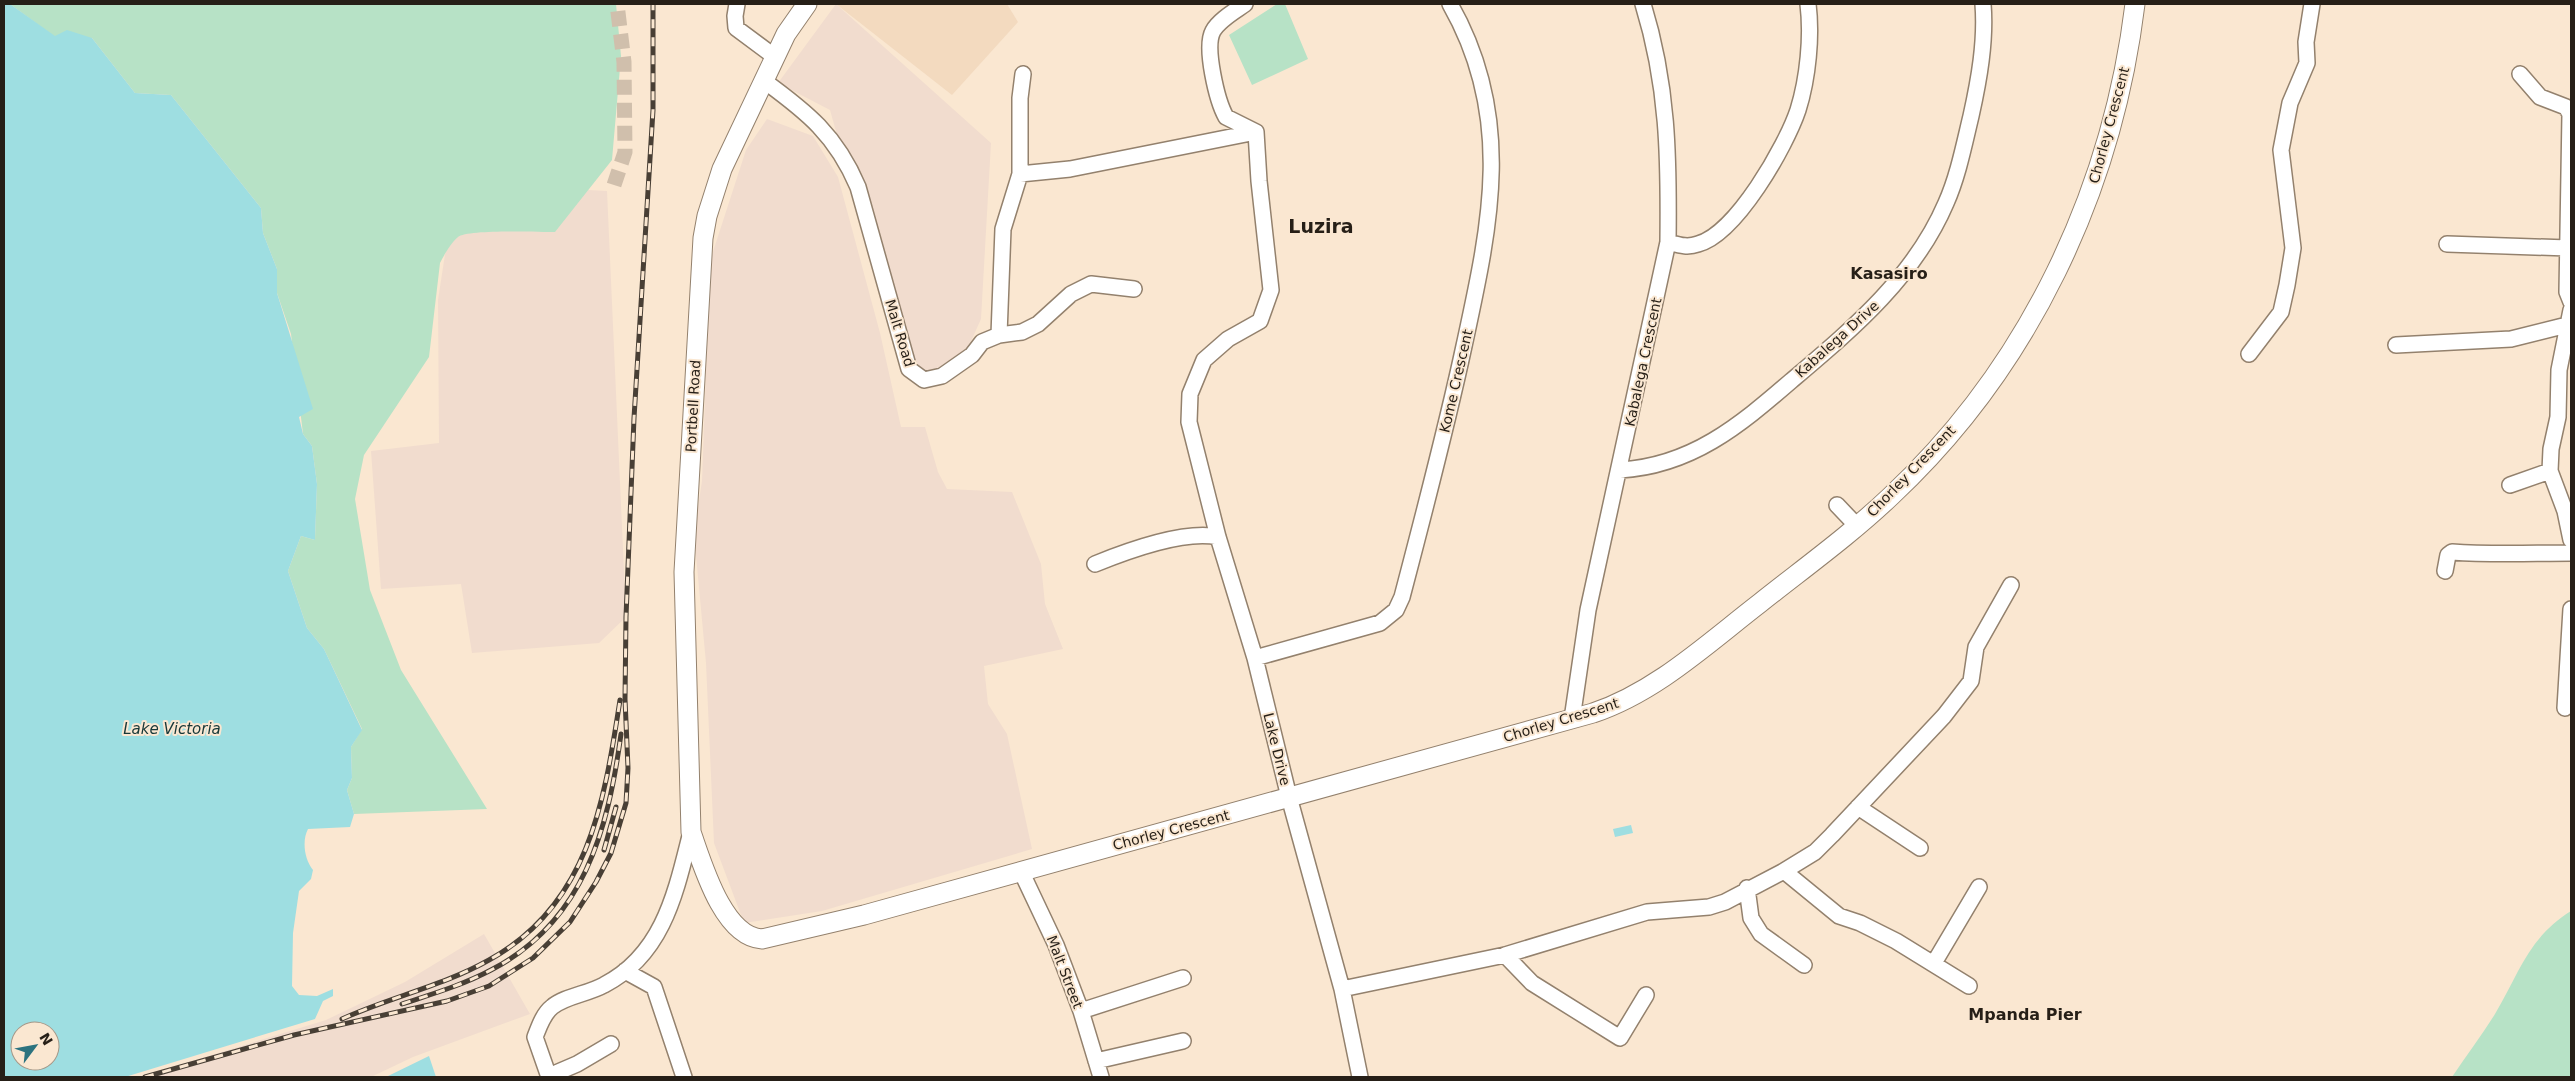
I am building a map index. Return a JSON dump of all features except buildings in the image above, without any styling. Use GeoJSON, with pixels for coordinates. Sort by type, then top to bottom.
{"type":"FeatureCollection","features":[{"type":"Feature","properties":{"kind":"main road","name":"Portbell Road"},"geometry":{"type":"LineString","coordinates":[[691,832],[684,572],[703,238],[707,216],[722,169],[786,34],[807,4]]}},
{"type":"Feature","properties":{"kind":"main road","name":"Chorley Crescent"},"geometry":{"type":"LineString","coordinates":[[691,832],[704,871],[729,920],[746,935],[757,939],[768,939],[864,916],[1609,708],[1656,681],[1858,526],[1892,495],[1975,404],[2014,350],[2056,275],[2100,167],[2124,75],[2136,4]]}},
{"type":"Feature","properties":{"kind":"street"},"geometry":{"type":"LineString","coordinates":[[737,4],[736,28],[775,57]]}},
{"type":"Feature","properties":{"kind":"street"},"geometry":{"type":"LineString","coordinates":[[1246,4],[1217,26],[1211,36],[1209,53],[1226,117],[1256,132]]}},
{"type":"Feature","properties":{"kind":"street","name":"Kome Crescent"},"geometry":{"type":"LineString","coordinates":[[1255,658],[1380,623],[1396,610],[1402,597],[1453,397],[1489,224],[1491,171],[1488,109],[1477,60],[1450,4]]}},
{"type":"Feature","properties":{"kind":"street","name":"Kabalega Crescent"},"geometry":{"type":"LineString","coordinates":[[1572,718],[1588,610],[1620,470],[1668,242],[1670,181],[1665,102],[1652,35],[1643,4]]}},
{"type":"Feature","properties":{"kind":"street"},"geometry":{"type":"LineString","coordinates":[[1668,242],[1690,246],[1702,243],[1712,237],[1736,216],[1773,164],[1798,110],[1810,30],[1808,4]]}},
{"type":"Feature","properties":{"kind":"street","name":"Kabalega Drive"},"geometry":{"type":"LineString","coordinates":[[1620,470],[1641,469],[1676,460],[1718,438],[1782,389],[1843,336],[1900,278],[1931,232],[1946,204],[1956,175],[1978,85],[1984,18],[1983,4]]}},
{"type":"Feature","properties":{"kind":"street"},"geometry":{"type":"LineString","coordinates":[[2249,354],[2281,312],[2287,286],[2293,248],[2281,150],[2290,103],[2307,63],[2306,42],[2312,4]]}},
{"type":"Feature","properties":{"kind":"street"},"geometry":{"type":"LineString","coordinates":[[999,335],[1003,229],[1020,174],[1020,98],[1023,74]]}},
{"type":"Feature","properties":{"kind":"street"},"geometry":{"type":"LineString","coordinates":[[2520,74],[2540,97],[2570,109],[2567,292],[2571,302]]}},
{"type":"Feature","properties":{"kind":"street","name":"Malt Road"},"geometry":{"type":"LineString","coordinates":[[763,80],[816,121],[852,174],[858,187],[910,370],[924,380],[942,376],[972,355],[982,342],[999,335],[1022,332],[1038,324],[1071,294],[1091,284],[1134,289]]}},
{"type":"Feature","properties":{"kind":"street"},"geometry":{"type":"LineString","coordinates":[[1020,174],[1070,169],[1256,132]]}},
{"type":"Feature","properties":{"kind":"street","name":"Lake Drive"},"geometry":{"type":"LineString","coordinates":[[1256,132],[1259,181],[1271,290],[1260,321],[1228,339],[1204,360],[1190,394],[1190,422],[1218,537],[1255,658],[1289,797],[1342,989],[1360,1077]]}},
{"type":"Feature","properties":{"kind":"street"},"geometry":{"type":"LineString","coordinates":[[2447,244],[2568,248]]}},
{"type":"Feature","properties":{"kind":"street"},"geometry":{"type":"LineString","coordinates":[[2396,345],[2511,338],[2569,318],[2565,374],[2551,450],[2550,471],[2565,511],[2571,540]]}},
{"type":"Feature","properties":{"kind":"street"},"geometry":{"type":"LineString","coordinates":[[2510,485],[2550,471]]}},
{"type":"Feature","properties":{"kind":"street"},"geometry":{"type":"LineString","coordinates":[[1837,505],[1858,526]]}},
{"type":"Feature","properties":{"kind":"street"},"geometry":{"type":"LineString","coordinates":[[1095,564],[1128,552],[1192,535],[1218,537]]}},
{"type":"Feature","properties":{"kind":"street"},"geometry":{"type":"LineString","coordinates":[[2445,571],[2448,555],[2452,552],[2484,555],[2503,552],[2571,553]]}},
{"type":"Feature","properties":{"kind":"street"},"geometry":{"type":"LineString","coordinates":[[1342,989],[1505,955],[1647,912],[1709,907],[1725,902],[1747,888],[1784,871],[1815,852],[1944,716],[1972,679],[1976,647],[2012,585]]}},
{"type":"Feature","properties":{"kind":"street"},"geometry":{"type":"LineString","coordinates":[[2565,708],[2571,609]]}},
{"type":"Feature","properties":{"kind":"street"},"geometry":{"type":"LineString","coordinates":[[1858,808],[1920,848]]}},
{"type":"Feature","properties":{"kind":"street"},"geometry":{"type":"LineString","coordinates":[[611,1044],[577,1064],[549,1077],[535,1037],[541,1023],[553,1006],[604,985],[625,971],[649,947],[663,926],[691,832]]}},
{"type":"Feature","properties":{"kind":"street","name":"Malt Street"},"geometry":{"type":"LineString","coordinates":[[1021,871],[1056,945],[1081,1011],[1101,1077]]}},
{"type":"Feature","properties":{"kind":"street"},"geometry":{"type":"LineString","coordinates":[[1784,871],[1839,916],[1860,923],[1934,963],[1969,986]]}},
{"type":"Feature","properties":{"kind":"street"},"geometry":{"type":"LineString","coordinates":[[1934,963],[1979,887]]}},
{"type":"Feature","properties":{"kind":"street"},"geometry":{"type":"LineString","coordinates":[[1747,888],[1751,918],[1761,934],[1804,965]]}},
{"type":"Feature","properties":{"kind":"street"},"geometry":{"type":"LineString","coordinates":[[1505,955],[1532,983],[1620,1038],[1646,995]]}},
{"type":"Feature","properties":{"kind":"street"},"geometry":{"type":"LineString","coordinates":[[625,971],[654,987],[684,1077]]}},
{"type":"Feature","properties":{"kind":"street"},"geometry":{"type":"LineString","coordinates":[[1081,1011],[1183,978]]}},
{"type":"Feature","properties":{"kind":"street"},"geometry":{"type":"LineString","coordinates":[[1096,1061],[1183,1041]]}},
{"type":"Feature","properties":{"kind":"shaded area"},"geometry":{"type":"Polygon","coordinates":[[[836,4],[1007,4],[1018,22],[952,95],[836,4]]]}},
{"type":"Feature","properties":{"kind":"shaded area"},"geometry":{"type":"Polygon","coordinates":[[[836,4],[991,143],[981,319],[962,361],[905,377],[830,110],[778,83],[836,4]]]}},
{"type":"Feature","properties":{"kind":"shaded area"},"geometry":{"type":"Polygon","coordinates":[[[767,119],[813,136],[838,177],[880,333],[901,427],[925,427],[938,472],[947,489],[1012,492],[1041,564],[1045,604],[1063,649],[984,666],[988,704],[1007,734],[1032,849],[822,911],[744,923],[714,843],[706,663],[694,534],[702,481],[710,261],[746,150],[767,119]]]}},
{"type":"Feature","properties":{"kind":"shaded area"},"geometry":{"type":"Polygon","coordinates":[[[456,183],[607,191],[626,617],[599,643],[472,653],[461,584],[381,589],[371,451],[439,443],[438,300],[456,183]]]}},
{"type":"Feature","properties":{"kind":"shaded area"},"geometry":{"type":"Polygon","coordinates":[[[484,934],[530,1014],[413,1057],[371,1077],[140,1077],[326,1020],[405,982],[484,934]]]}},
{"type":"Feature","properties":{"kind":"green space"},"geometry":{"type":"Polygon","coordinates":[[[10,4],[616,4],[621,56],[612,160],[555,232],[464,234],[458,237],[450,246],[440,263],[429,357],[364,455],[355,499],[370,590],[401,670],[487,809],[354,814],[347,790],[352,778],[351,747],[362,729],[324,649],[307,628],[288,571],[301,536],[315,540],[317,484],[312,446],[303,434],[291,334],[277,293],[277,269],[263,233],[261,208],[171,95],[135,93],[92,38],[55,37],[10,4]]]}},
{"type":"Feature","properties":{"kind":"green space"},"geometry":{"type":"Polygon","coordinates":[[[1277,4],[1285,4],[1308,59],[1252,85],[1229,35],[1277,4]]]}},
{"type":"Feature","properties":{"kind":"green space"},"geometry":{"type":"Polygon","coordinates":[[[2571,911],[2571,1077],[2452,1077],[2495,1014],[2535,944],[2556,921],[2571,911]]]}},
{"type":"Feature","properties":{"kind":"water","name":"Lake Victoria"},"geometry":{"type":"Polygon","coordinates":[[[4,4],[10,4],[55,36],[67,30],[92,38],[135,93],[171,95],[261,208],[263,233],[277,269],[277,293],[313,409],[299,417],[303,434],[312,446],[317,484],[315,540],[301,536],[288,571],[307,628],[324,649],[362,730],[351,747],[352,778],[347,790],[354,814],[350,827],[308,829],[306,833],[306,855],[313,870],[311,879],[299,891],[293,933],[292,986],[299,995],[317,996],[333,989],[333,996],[323,1001],[315,1019],[125,1077],[4,1077],[4,4]]]}},
{"type":"Feature","properties":{"kind":"water"},"geometry":{"type":"Polygon","coordinates":[[[1631,825],[1633,833],[1615,837],[1613,829],[1631,825]]]}},
{"type":"Feature","properties":{"kind":"water"},"geometry":{"type":"Polygon","coordinates":[[[429,1056],[436,1077],[386,1077],[429,1056]]]}},
{"type":"Feature","properties":{"kind":"tunnel"},"geometry":{"type":"LineString","coordinates":[[614,185],[625,152],[624,62],[617,4]]}},
{"type":"Feature","properties":{"kind":"railway"},"geometry":{"type":"LineString","coordinates":[[145,1077],[294,1035],[447,1001],[489,986],[533,958],[570,922],[596,882],[611,853],[626,803],[628,768],[625,699],[626,617],[634,418],[653,110],[653,4]]}},
{"type":"Feature","properties":{"kind":"railway"},"geometry":{"type":"LineString","coordinates":[[342,1019],[453,977],[489,960],[523,937],[549,911],[570,881],[586,848],[598,813],[607,776],[620,700]]}},
{"type":"Feature","properties":{"kind":"railway"},"geometry":{"type":"LineString","coordinates":[[402,1004],[458,985],[491,970],[523,950],[549,926],[570,900],[586,870],[599,838],[608,805],[621,734]]}},
{"type":"Feature","properties":{"kind":"railway"},"geometry":{"type":"LineString","coordinates":[[604,850],[616,807]]}},
{"type":"Feature","properties":{"kind":"district","name":"Luzira"},"geometry":{"type":"Point","coordinates":[1321,226]}},
{"type":"Feature","properties":{"kind":"district","name":"Kasasiro"},"geometry":{"type":"Point","coordinates":[1889,273]}},
{"type":"Feature","properties":{"kind":"district","name":"Mpanda Pier"},"geometry":{"type":"Point","coordinates":[2025,1014]}}]}
